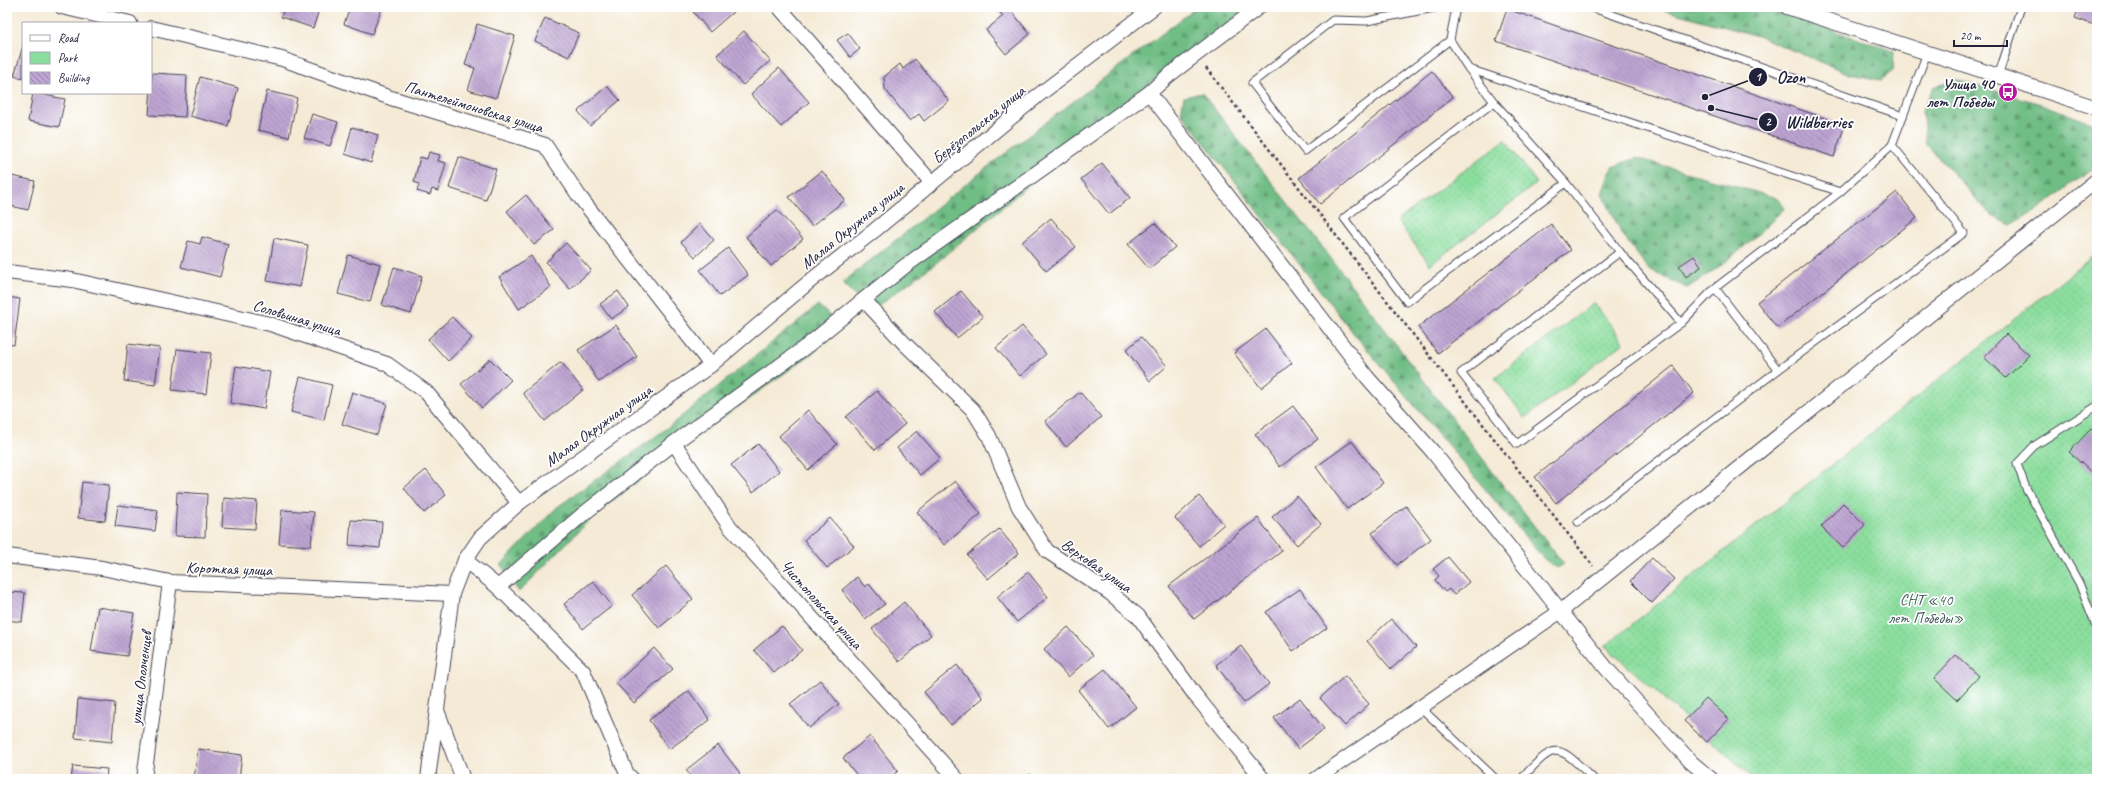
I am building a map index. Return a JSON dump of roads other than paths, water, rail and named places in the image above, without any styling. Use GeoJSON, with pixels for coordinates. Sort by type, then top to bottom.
{"type":"FeatureCollection","features":[{"type":"Feature","properties":{"kind":"street"},"geometry":{"type":"LineString","coordinates":[[62,7],[126,22]]}},
{"type":"Feature","properties":{"kind":"street","name":"Берёзопольская улица"},"geometry":{"type":"LineString","coordinates":[[779,7],[932,183],[1036,97],[1154,7]]}},
{"type":"Feature","properties":{"kind":"street"},"geometry":{"type":"LineString","coordinates":[[498,587],[582,515],[674,443],[808,345],[938,241],[1149,93],[1168,76],[1259,7]]}},
{"type":"Feature","properties":{"kind":"street"},"geometry":{"type":"LineString","coordinates":[[1787,7],[2097,108]]}},
{"type":"Feature","properties":{"kind":"street","name":"Пантелеймоновская улица"},"geometry":{"type":"LineString","coordinates":[[152,28],[282,59],[391,98],[545,145],[579,196],[711,365]]}},
{"type":"Feature","properties":{"kind":"street"},"geometry":{"type":"LineString","coordinates":[[1149,93],[1367,377],[1433,452],[1607,669],[1691,762],[1711,779]]}},
{"type":"Feature","properties":{"kind":"street"},"geometry":{"type":"LineString","coordinates":[[1316,779],[1561,611],[2097,180]]}},
{"type":"Feature","properties":{"kind":"street","name":"Малая Окружная улица"},"geometry":{"type":"LineString","coordinates":[[428,779],[452,594],[464,560],[480,538],[519,502],[711,365],[809,282],[932,183]]}},
{"type":"Feature","properties":{"kind":"street","name":"Соловьиная улица"},"geometry":{"type":"LineString","coordinates":[[7,272],[72,280],[270,324],[388,364],[426,392],[519,502]]}},
{"type":"Feature","properties":{"kind":"street","name":"Верховая улица"},"geometry":{"type":"LineString","coordinates":[[864,300],[904,343],[973,410],[989,436],[1019,507],[1047,551],[1110,593],[1138,616],[1195,695],[1263,779]]}},
{"type":"Feature","properties":{"kind":"street","name":"Чистопольская улица"},"geometry":{"type":"LineString","coordinates":[[674,443],[730,527],[957,779]]}},
{"type":"Feature","properties":{"kind":"street","name":"Короткая улица"},"geometry":{"type":"LineString","coordinates":[[7,556],[102,568],[170,582],[452,594]]}},
{"type":"Feature","properties":{"kind":"street"},"geometry":{"type":"LineString","coordinates":[[464,560],[498,587],[583,671],[628,774],[632,779]]}},
{"type":"Feature","properties":{"kind":"street","name":"улица Ополченцев"},"geometry":{"type":"LineString","coordinates":[[144,779],[170,582]]}},
{"type":"Feature","properties":{"kind":"street"},"geometry":{"type":"LineString","coordinates":[[437,710],[463,779]]}},
{"type":"Feature","properties":{"kind":"lane"},"geometry":{"type":"LineString","coordinates":[[1439,7],[1367,21],[1333,20],[1252,83],[1305,151],[1450,40],[1456,7]]}},
{"type":"Feature","properties":{"kind":"lane"},"geometry":{"type":"LineString","coordinates":[[1590,7],[1903,116]]}},
{"type":"Feature","properties":{"kind":"lane"},"geometry":{"type":"LineString","coordinates":[[1998,76],[2021,7]]}},
{"type":"Feature","properties":{"kind":"lane"},"geometry":{"type":"LineString","coordinates":[[1450,40],[1468,68],[1494,102],[1566,183],[1620,252],[1681,323]]}},
{"type":"Feature","properties":{"kind":"lane"},"geometry":{"type":"LineString","coordinates":[[1620,252],[1461,373],[1517,444],[1681,323],[1715,288],[1840,192],[1892,145],[1927,53]]}},
{"type":"Feature","properties":{"kind":"lane"},"geometry":{"type":"LineString","coordinates":[[1468,68],[1840,192]]}},
{"type":"Feature","properties":{"kind":"lane"},"geometry":{"type":"LineString","coordinates":[[1494,102],[1344,218],[1407,302],[1566,183]]}},
{"type":"Feature","properties":{"kind":"lane"},"geometry":{"type":"LineString","coordinates":[[1578,522],[1778,370],[1964,233],[1892,145]]}},
{"type":"Feature","properties":{"kind":"lane"},"geometry":{"type":"LineString","coordinates":[[1715,288],[1778,370]]}},
{"type":"Feature","properties":{"kind":"lane"},"geometry":{"type":"LineString","coordinates":[[2097,406],[2034,446],[2017,464],[2026,488],[2079,584],[2097,628]]}},
{"type":"Feature","properties":{"kind":"lane"},"geometry":{"type":"LineString","coordinates":[[1420,707],[1496,779]]}},
{"type":"Feature","properties":{"kind":"lane"},"geometry":{"type":"LineString","coordinates":[[1521,779],[1543,755],[1554,750],[1566,753],[1594,779]]}},
{"type":"Feature","properties":{"kind":"place","name":"Улица 40 лет Победы"},"geometry":{"type":"Point","coordinates":[2008,92]}},
{"type":"Feature","properties":{"kind":"place","name":"Ozon"},"geometry":{"type":"Point","coordinates":[1705,97]}},
{"type":"Feature","properties":{"kind":"place","name":"Wildberries"},"geometry":{"type":"Point","coordinates":[1711,108]}},
{"type":"Feature","properties":{"kind":"park label","name":"СНТ «40 лет Победы»"},"geometry":{"type":"Point","coordinates":[1926,608]}}]}
